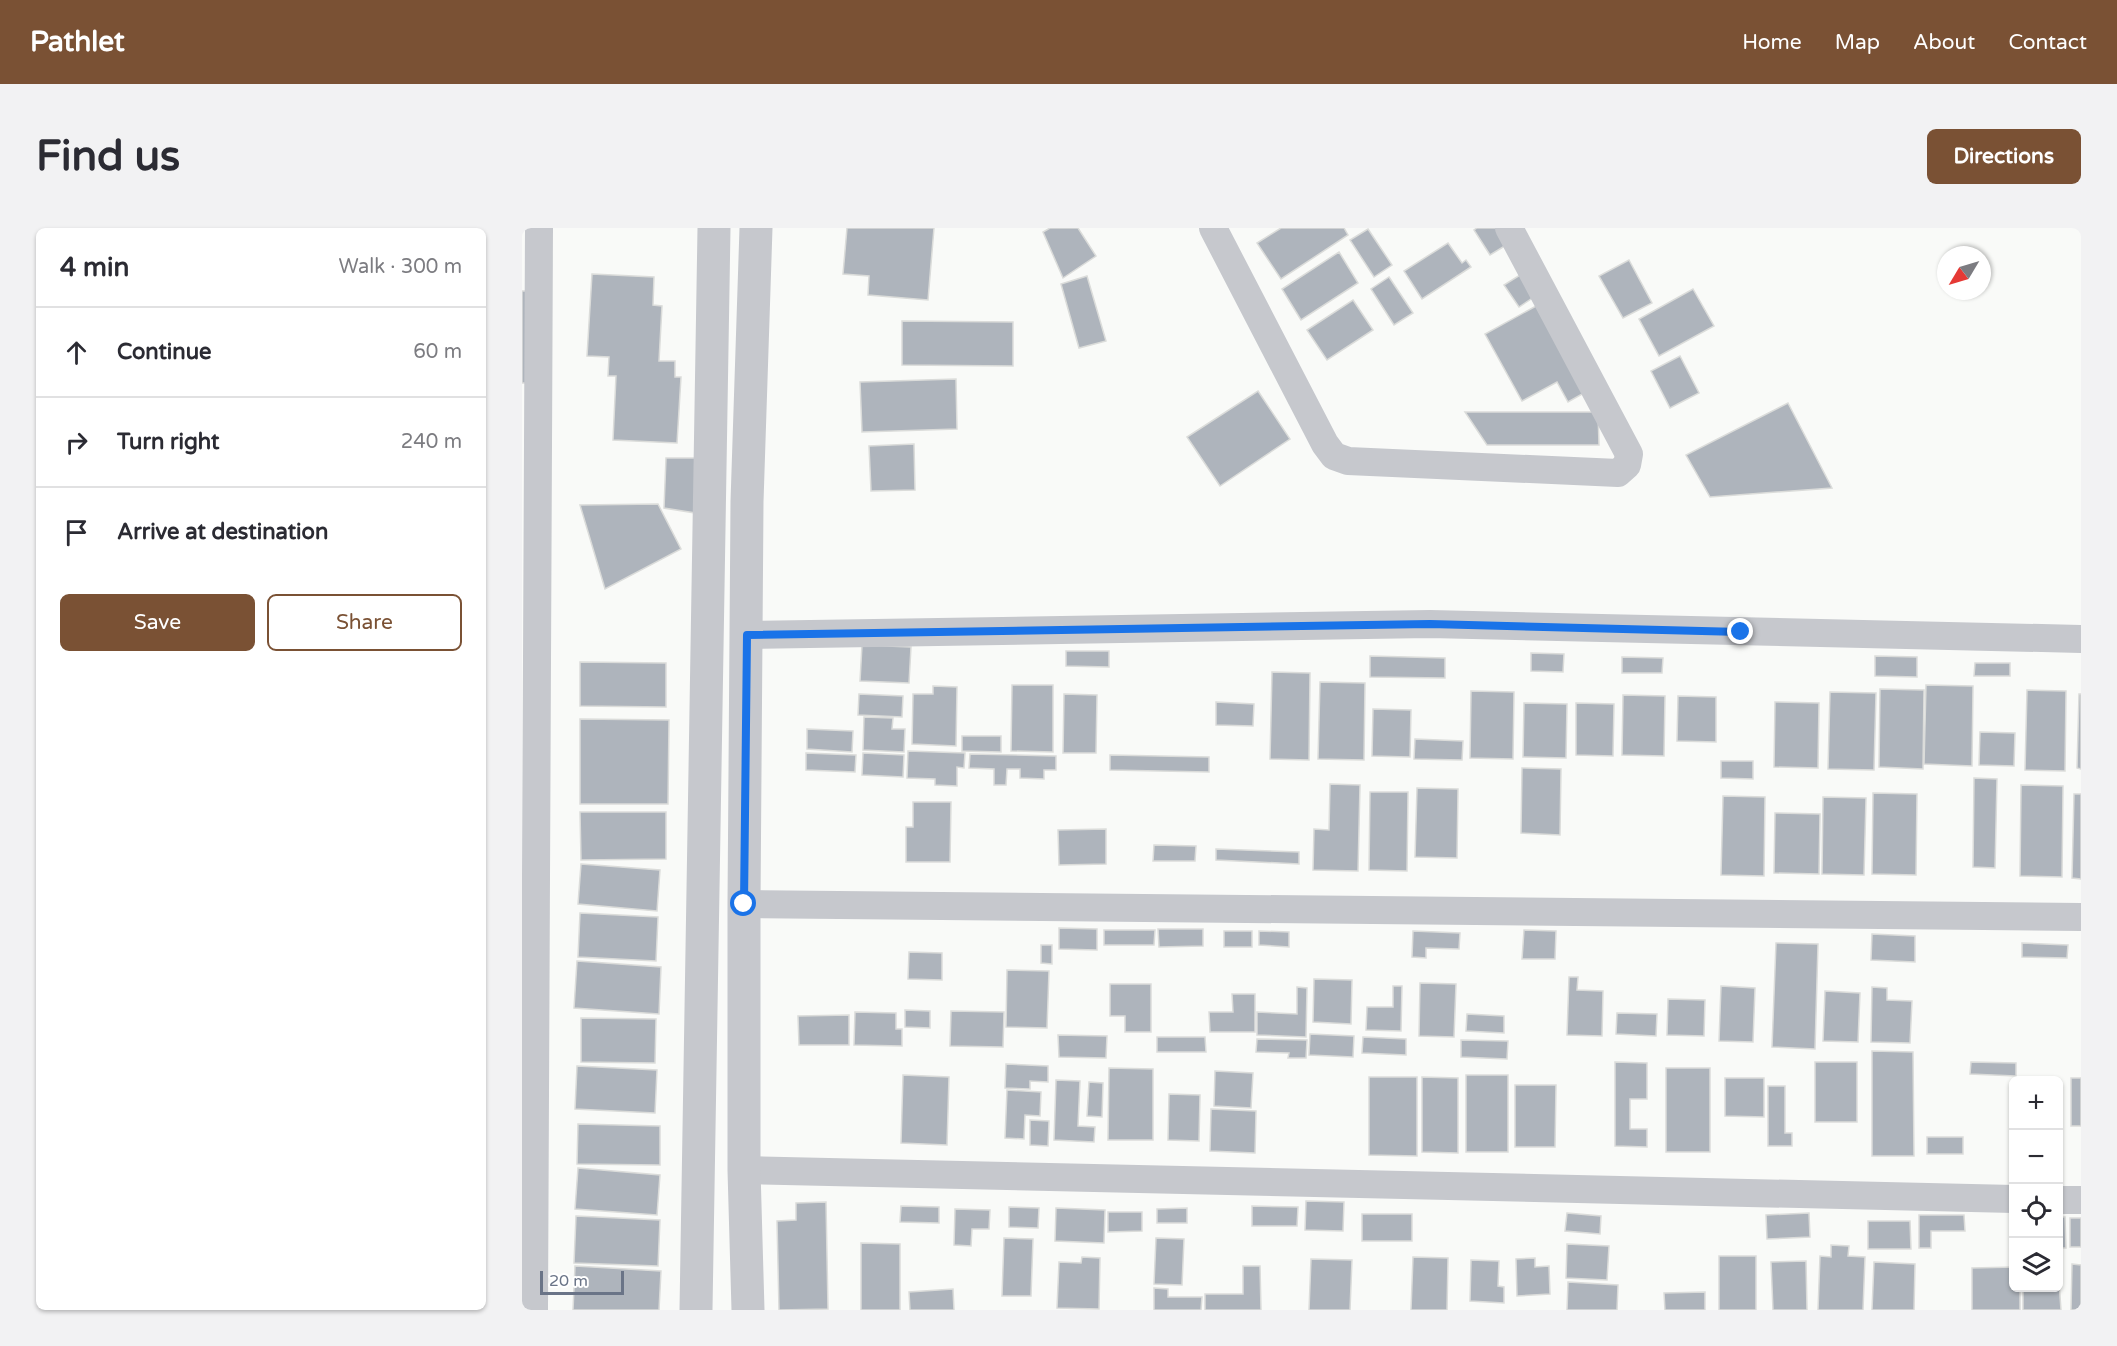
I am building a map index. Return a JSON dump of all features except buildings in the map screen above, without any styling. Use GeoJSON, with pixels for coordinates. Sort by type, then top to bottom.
{"type":"FeatureCollection","features":[{"type":"Feature","properties":{"kind":"street"},"geometry":{"type":"LineString","coordinates":[[534,1310],[530,633],[539,228]]}},
{"type":"Feature","properties":{"kind":"street"},"geometry":{"type":"LineString","coordinates":[[696,1310],[714,228]]}},
{"type":"Feature","properties":{"kind":"street"},"geometry":{"type":"LineString","coordinates":[[748,1310],[744,1170],[744,904],[747,502],[756,228]]}},
{"type":"Feature","properties":{"kind":"street"},"geometry":{"type":"LineString","coordinates":[[1213,228],[1325,444],[1334,456],[1348,461],[1618,473],[1628,465],[1629,454],[1509,228]]}},
{"type":"Feature","properties":{"kind":"street"},"geometry":{"type":"LineString","coordinates":[[747,635],[1430,624],[2081,639]]}},
{"type":"Feature","properties":{"kind":"street"},"geometry":{"type":"LineString","coordinates":[[744,904],[2081,917]]}},
{"type":"Feature","properties":{"kind":"street"},"geometry":{"type":"LineString","coordinates":[[744,1170],[2009,1198]]}},
{"type":"Feature","properties":{"kind":"street"},"geometry":{"type":"LineString","coordinates":[[2063,1200],[2081,1200]]}},
{"type":"Feature","properties":{"kind":"route"},"geometry":{"type":"LineString","coordinates":[[744,904],[747,635],[1430,624],[1741,632]]}}]}
